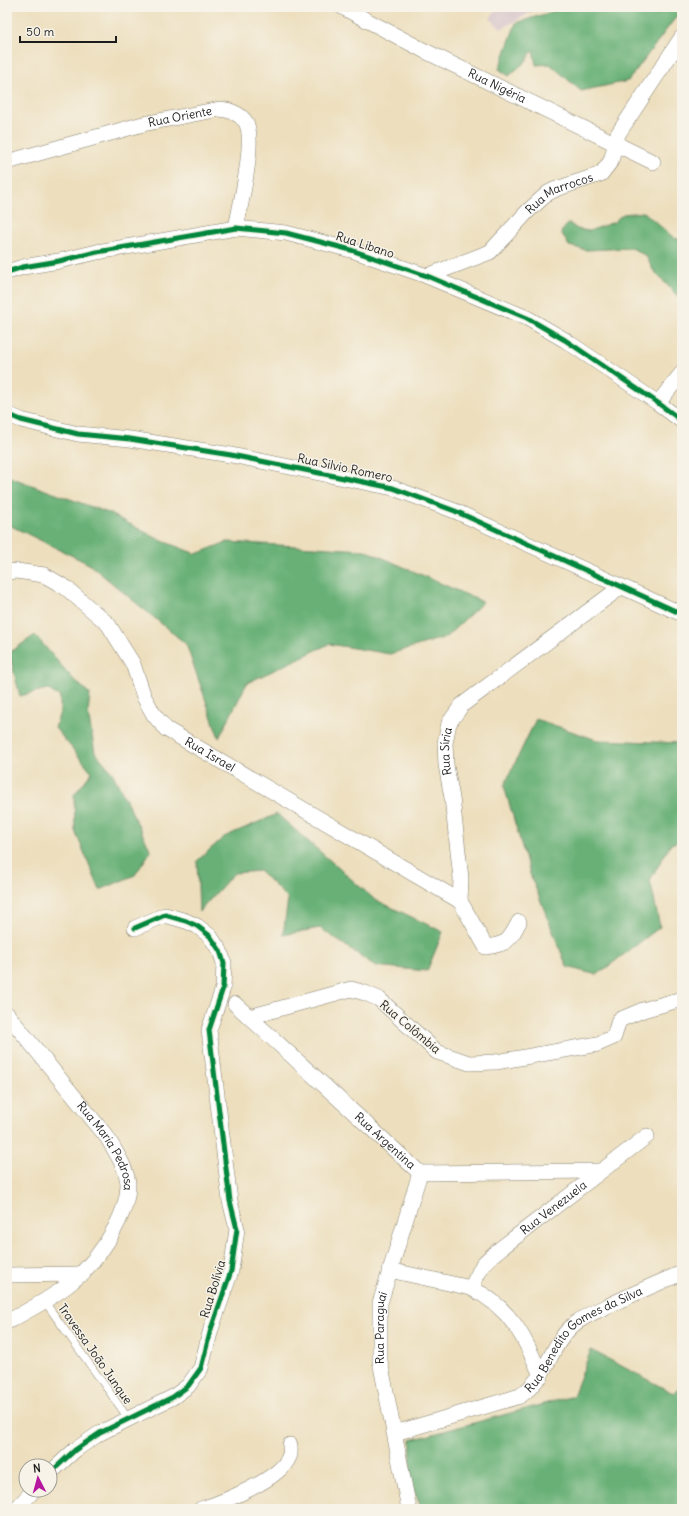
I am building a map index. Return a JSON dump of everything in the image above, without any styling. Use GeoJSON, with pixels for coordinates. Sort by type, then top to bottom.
{"type":"FeatureCollection","features":[{"type":"Feature","properties":{"kind":"street","name":"Rua Nigéria"},"geometry":{"type":"LineString","coordinates":[[342,7],[614,144],[653,162]]}},
{"type":"Feature","properties":{"kind":"street","name":"Rua Marrocos"},"geometry":{"type":"LineString","coordinates":[[427,276],[490,252],[528,211],[548,193],[601,174],[611,161],[614,144],[621,129],[682,37]]}},
{"type":"Feature","properties":{"kind":"street","name":"Rua Oriente"},"geometry":{"type":"LineString","coordinates":[[7,162],[143,124],[220,109],[228,110],[238,114],[245,121],[250,133],[248,157],[236,228]]}},
{"type":"Feature","properties":{"kind":"street","name":"Rua Libano"},"geometry":{"type":"LineString","coordinates":[[7,272],[23,266],[59,261],[97,252],[236,228],[293,235],[351,250],[427,276],[527,318],[565,340],[682,421]]}},
{"type":"Feature","properties":{"kind":"street"},"geometry":{"type":"LineString","coordinates":[[658,403],[682,373]]}},
{"type":"Feature","properties":{"kind":"street","name":"Rua Silvio Romero"},"geometry":{"type":"LineString","coordinates":[[7,414],[21,420],[78,434],[130,438],[231,455],[393,488],[455,510],[682,614]]}},
{"type":"Feature","properties":{"kind":"street","name":"Rua Israel"},"geometry":{"type":"LineString","coordinates":[[7,572],[17,571],[44,575],[65,587],[108,624],[133,664],[144,697],[154,715],[166,729],[460,900]]}},
{"type":"Feature","properties":{"kind":"street","name":"Rua Síria"},"geometry":{"type":"LineString","coordinates":[[460,900],[461,878],[452,798],[446,765],[445,743],[449,723],[462,705],[621,587]]}},
{"type":"Feature","properties":{"kind":"street"},"geometry":{"type":"LineString","coordinates":[[460,900],[486,947],[504,945],[511,938],[519,922]]}},
{"type":"Feature","properties":{"kind":"street","name":"Rua Bolívia"},"geometry":{"type":"LineString","coordinates":[[58,1466],[75,1450],[100,1433],[173,1397],[188,1386],[201,1368],[211,1329],[231,1271],[237,1229],[230,1201],[209,1030],[219,1002],[225,976],[224,963],[220,951],[210,936],[191,924],[165,915],[135,928]]}},
{"type":"Feature","properties":{"kind":"street","name":"Rua Colômbia"},"geometry":{"type":"LineString","coordinates":[[249,1017],[351,989],[378,999],[437,1052],[469,1063],[496,1062],[598,1044],[614,1037],[619,1020],[643,1010],[682,999]]}},
{"type":"Feature","properties":{"kind":"street","name":"Rua Argentina"},"geometry":{"type":"LineString","coordinates":[[235,1004],[420,1173],[599,1171]]}},
{"type":"Feature","properties":{"kind":"street","name":"Rua Maria Pedrosa"},"geometry":{"type":"LineString","coordinates":[[7,1014],[107,1137],[124,1171],[128,1184],[122,1214],[106,1247],[83,1274],[45,1302],[7,1322]]}},
{"type":"Feature","properties":{"kind":"street","name":"Rua Venezuela"},"geometry":{"type":"LineString","coordinates":[[471,1288],[483,1264],[496,1252],[534,1225],[599,1171],[647,1136]]}},
{"type":"Feature","properties":{"kind":"street","name":"Rua Paraguai"},"geometry":{"type":"LineString","coordinates":[[409,1509],[380,1361],[380,1303],[420,1173]]}},
{"type":"Feature","properties":{"kind":"street"},"geometry":{"type":"LineString","coordinates":[[389,1270],[471,1288],[497,1305],[515,1323],[528,1344],[541,1376]]}},
{"type":"Feature","properties":{"kind":"street","name":"Rua Benedito Gomes da Silva"},"geometry":{"type":"LineString","coordinates":[[395,1433],[520,1396],[532,1388],[541,1376],[560,1341],[572,1326],[592,1313],[682,1273]]}},
{"type":"Feature","properties":{"kind":"street"},"geometry":{"type":"LineString","coordinates":[[7,1274],[83,1274]]}},
{"type":"Feature","properties":{"kind":"street"},"geometry":{"type":"LineString","coordinates":[[201,1509],[238,1494],[273,1475],[284,1466],[290,1457],[290,1445]]}},
{"type":"Feature","properties":{"kind":"street"},"geometry":{"type":"LineString","coordinates":[[16,1509],[26,1498]]}},
{"type":"Feature","properties":{"kind":"lane","name":"Travessa João Junque"},"geometry":{"type":"LineString","coordinates":[[45,1302],[128,1418]]}},
{"type":"Feature","properties":{"kind":"shaded area"},"geometry":{"type":"Polygon","coordinates":[[[498,7],[541,7],[501,29],[490,19],[498,7]]]}},
{"type":"Feature","properties":{"kind":"green space"},"geometry":{"type":"Polygon","coordinates":[[[567,7],[682,7],[682,9],[628,81],[581,91],[550,64],[536,65],[533,50],[526,61],[509,76],[499,69],[516,23],[567,7]]]}},
{"type":"Feature","properties":{"kind":"green space"},"geometry":{"type":"Polygon","coordinates":[[[644,212],[674,238],[682,238],[682,301],[653,270],[646,256],[632,248],[586,250],[569,246],[561,232],[569,223],[577,229],[589,231],[614,222],[623,214],[644,212]]]}},
{"type":"Feature","properties":{"kind":"green space"},"geometry":{"type":"Polygon","coordinates":[[[7,476],[111,514],[160,540],[196,554],[227,542],[365,550],[483,602],[446,637],[390,654],[329,644],[247,683],[219,738],[186,644],[89,564],[7,524],[7,476]]]}},
{"type":"Feature","properties":{"kind":"green space"},"geometry":{"type":"Polygon","coordinates":[[[35,635],[72,678],[90,694],[88,713],[95,752],[112,772],[151,851],[135,875],[100,890],[75,831],[74,795],[92,772],[55,728],[60,712],[60,697],[47,689],[20,696],[9,653],[35,635]]]}},
{"type":"Feature","properties":{"kind":"green space"},"geometry":{"type":"Polygon","coordinates":[[[536,719],[597,740],[682,743],[682,840],[671,844],[650,880],[660,927],[597,975],[567,967],[530,874],[504,786],[536,719]]]}},
{"type":"Feature","properties":{"kind":"green space"},"geometry":{"type":"Polygon","coordinates":[[[277,814],[374,899],[443,932],[427,971],[375,966],[320,928],[283,935],[288,899],[260,871],[234,873],[199,912],[197,861],[224,837],[277,814]]]}},
{"type":"Feature","properties":{"kind":"green space"},"geometry":{"type":"Polygon","coordinates":[[[591,1350],[673,1393],[682,1386],[682,1509],[422,1509],[410,1482],[411,1440],[573,1396],[591,1350]]]}},
{"type":"Feature","properties":{"kind":"cycle path"},"geometry":{"type":"LineString","coordinates":[[7,272],[23,267],[59,261],[97,252],[236,228],[286,233],[351,250],[427,276],[527,318],[565,340],[682,421]]}},
{"type":"Feature","properties":{"kind":"cycle path"},"geometry":{"type":"LineString","coordinates":[[7,414],[21,420],[78,434],[130,439],[231,455],[393,488],[455,511],[682,614]]}},
{"type":"Feature","properties":{"kind":"cycle path"},"geometry":{"type":"LineString","coordinates":[[58,1466],[75,1450],[100,1433],[173,1397],[188,1386],[201,1368],[211,1329],[231,1271],[237,1229],[230,1201],[209,1030],[223,988],[224,963],[220,951],[210,936],[197,926],[186,921],[165,915],[135,928]]}}]}
